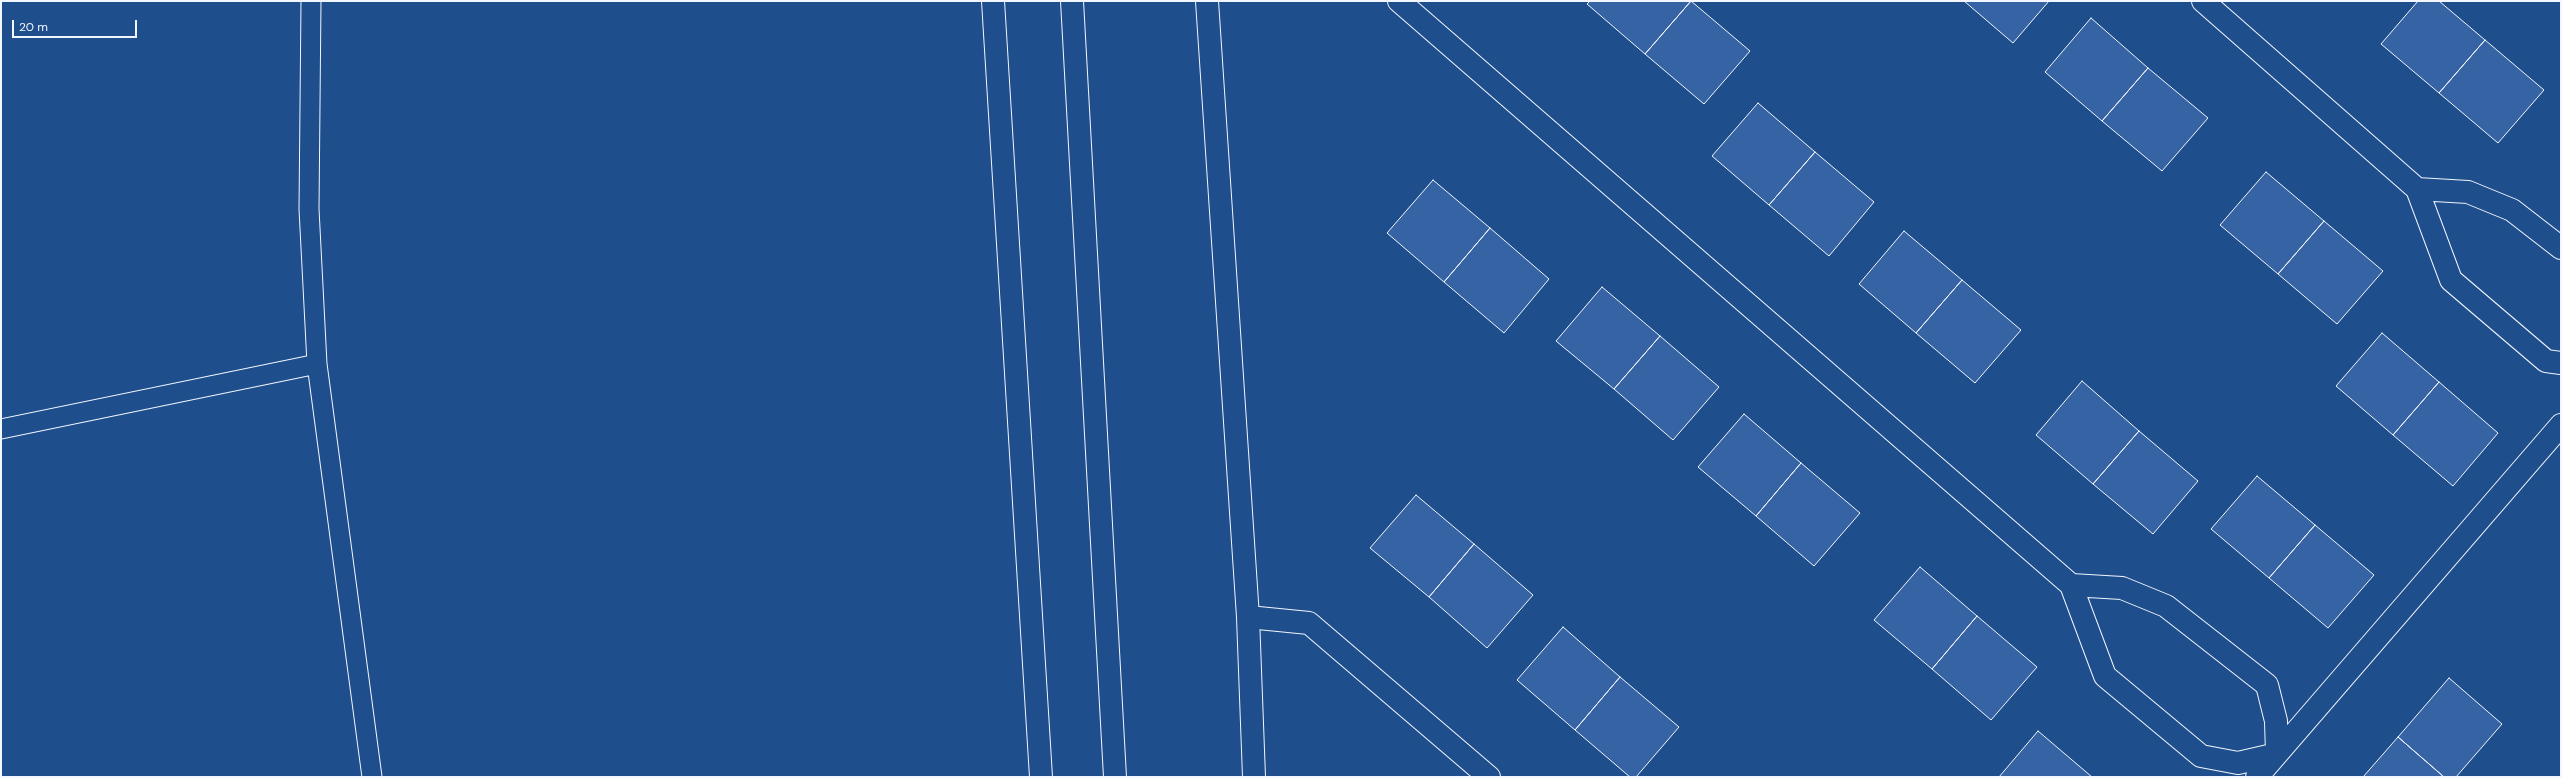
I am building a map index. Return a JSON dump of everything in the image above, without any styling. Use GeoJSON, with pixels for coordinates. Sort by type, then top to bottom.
{"type":"FeatureCollection","features":[{"type":"Feature","properties":{"kind":"street"},"geometry":{"type":"LineString","coordinates":[[993,1],[1041,777]]}},
{"type":"Feature","properties":{"kind":"street"},"geometry":{"type":"LineString","coordinates":[[1072,1],[1115,777]]}},
{"type":"Feature","properties":{"kind":"street"},"geometry":{"type":"LineString","coordinates":[[1206,1],[1248,617],[1254,777]]}},
{"type":"Feature","properties":{"kind":"street"},"geometry":{"type":"LineString","coordinates":[[1399,1],[2071,585],[2105,676],[2201,756],[2238,763],[2277,754]]}},
{"type":"Feature","properties":{"kind":"street"},"geometry":{"type":"LineString","coordinates":[[2203,1],[2417,189],[2451,280],[2546,361],[2561,364]]}},
{"type":"Feature","properties":{"kind":"street"},"geometry":{"type":"LineString","coordinates":[[2417,189],[2468,192],[2512,210],[2561,248]]}},
{"type":"Feature","properties":{"kind":"street"},"geometry":{"type":"LineString","coordinates":[[2257,777],[2561,424]]}},
{"type":"Feature","properties":{"kind":"street"},"geometry":{"type":"LineString","coordinates":[[2071,585],[2122,588],[2166,606],[2267,685],[2276,721],[2277,754]]}},
{"type":"Feature","properties":{"kind":"street"},"geometry":{"type":"LineString","coordinates":[[1248,617],[1309,623],[1489,777]]}},
{"type":"Feature","properties":{"kind":"lane"},"geometry":{"type":"LineString","coordinates":[[311,1],[309,209],[317,364],[372,777]]}},
{"type":"Feature","properties":{"kind":"lane"},"geometry":{"type":"LineString","coordinates":[[1,429],[317,364]]}},
{"type":"Feature","properties":{"kind":"building"},"geometry":{"type":"Polygon","coordinates":[[[1590,1],[1691,1],[1645,54],[1587,4],[1590,1]]]}},
{"type":"Feature","properties":{"kind":"building"},"geometry":{"type":"Polygon","coordinates":[[[1691,1],[1750,51],[1704,104],[1645,54],[1691,1]]]}},
{"type":"Feature","properties":{"kind":"building"},"geometry":{"type":"Polygon","coordinates":[[[1964,1],[2049,1],[2013,43],[1964,1]]]}},
{"type":"Feature","properties":{"kind":"building"},"geometry":{"type":"Polygon","coordinates":[[[2418,1],[2439,1],[2485,40],[2439,93],[2381,44],[2418,1]]]}},
{"type":"Feature","properties":{"kind":"building"},"geometry":{"type":"Polygon","coordinates":[[[2091,18],[2148,68],[2102,121],[2045,72],[2091,18]]]}},
{"type":"Feature","properties":{"kind":"building"},"geometry":{"type":"Polygon","coordinates":[[[2485,40],[2544,90],[2498,143],[2439,93],[2485,40]]]}},
{"type":"Feature","properties":{"kind":"building"},"geometry":{"type":"Polygon","coordinates":[[[2148,68],[2208,118],[2162,171],[2102,121],[2148,68]]]}},
{"type":"Feature","properties":{"kind":"building"},"geometry":{"type":"Polygon","coordinates":[[[1758,103],[1815,152],[1769,205],[1712,156],[1758,103]]]}},
{"type":"Feature","properties":{"kind":"building"},"geometry":{"type":"Polygon","coordinates":[[[1815,152],[1874,202],[1829,256],[1769,205],[1815,152]]]}},
{"type":"Feature","properties":{"kind":"building"},"geometry":{"type":"Polygon","coordinates":[[[2266,172],[2324,221],[2278,274],[2220,225],[2266,172]]]}},
{"type":"Feature","properties":{"kind":"building"},"geometry":{"type":"Polygon","coordinates":[[[1433,180],[1490,228],[1444,282],[1387,233],[1433,180]]]}},
{"type":"Feature","properties":{"kind":"building"},"geometry":{"type":"Polygon","coordinates":[[[2324,221],[2383,271],[2337,324],[2278,274],[2324,221]]]}},
{"type":"Feature","properties":{"kind":"building"},"geometry":{"type":"Polygon","coordinates":[[[1490,228],[1549,279],[1504,333],[1444,282],[1490,228]]]}},
{"type":"Feature","properties":{"kind":"building"},"geometry":{"type":"Polygon","coordinates":[[[1904,231],[1962,280],[1916,333],[1859,284],[1904,231]]]}},
{"type":"Feature","properties":{"kind":"building"},"geometry":{"type":"Polygon","coordinates":[[[1962,280],[2021,330],[1975,383],[1916,333],[1962,280]]]}},
{"type":"Feature","properties":{"kind":"building"},"geometry":{"type":"Polygon","coordinates":[[[1602,287],[1660,336],[1614,389],[1556,341],[1602,287]]]}},
{"type":"Feature","properties":{"kind":"building"},"geometry":{"type":"Polygon","coordinates":[[[2382,333],[2439,382],[2393,435],[2336,386],[2382,333]]]}},
{"type":"Feature","properties":{"kind":"building"},"geometry":{"type":"Polygon","coordinates":[[[1660,336],[1719,387],[1673,440],[1614,389],[1660,336]]]}},
{"type":"Feature","properties":{"kind":"building"},"geometry":{"type":"Polygon","coordinates":[[[2082,381],[2139,431],[2093,484],[2036,435],[2082,381]]]}},
{"type":"Feature","properties":{"kind":"building"},"geometry":{"type":"Polygon","coordinates":[[[2439,382],[2498,433],[2453,486],[2393,435],[2439,382]]]}},
{"type":"Feature","properties":{"kind":"building"},"geometry":{"type":"Polygon","coordinates":[[[1744,414],[1801,463],[1756,516],[1698,467],[1744,414]]]}},
{"type":"Feature","properties":{"kind":"building"},"geometry":{"type":"Polygon","coordinates":[[[2139,431],[2198,481],[2153,534],[2093,484],[2139,431]]]}},
{"type":"Feature","properties":{"kind":"building"},"geometry":{"type":"Polygon","coordinates":[[[1801,463],[1860,513],[1814,566],[1756,516],[1801,463]]]}},
{"type":"Feature","properties":{"kind":"building"},"geometry":{"type":"Polygon","coordinates":[[[2257,476],[2315,525],[2269,578],[2211,529],[2257,476]]]}},
{"type":"Feature","properties":{"kind":"building"},"geometry":{"type":"Polygon","coordinates":[[[1416,495],[1474,544],[1429,597],[1370,548],[1416,495]]]}},
{"type":"Feature","properties":{"kind":"building"},"geometry":{"type":"Polygon","coordinates":[[[2315,525],[2374,575],[2328,628],[2269,578],[2315,525]]]}},
{"type":"Feature","properties":{"kind":"building"},"geometry":{"type":"Polygon","coordinates":[[[1474,544],[1533,595],[1487,648],[1429,597],[1474,544]]]}},
{"type":"Feature","properties":{"kind":"building"},"geometry":{"type":"Polygon","coordinates":[[[1920,567],[1977,616],[1932,669],[1874,620],[1920,567]]]}},
{"type":"Feature","properties":{"kind":"building"},"geometry":{"type":"Polygon","coordinates":[[[1977,616],[2037,667],[1991,720],[1932,669],[1977,616]]]}},
{"type":"Feature","properties":{"kind":"building"},"geometry":{"type":"Polygon","coordinates":[[[1563,627],[1620,677],[1575,730],[1517,680],[1563,627]]]}},
{"type":"Feature","properties":{"kind":"building"},"geometry":{"type":"Polygon","coordinates":[[[1620,677],[1679,727],[1636,777],[1630,777],[1575,730],[1620,677]]]}},
{"type":"Feature","properties":{"kind":"building"},"geometry":{"type":"Polygon","coordinates":[[[2449,678],[2502,724],[2456,777],[2444,777],[2398,737],[2449,678]]]}},
{"type":"Feature","properties":{"kind":"building"},"geometry":{"type":"Polygon","coordinates":[[[2038,731],[2092,777],[1999,777],[2038,731]]]}},
{"type":"Feature","properties":{"kind":"building"},"geometry":{"type":"Polygon","coordinates":[[[2398,737],[2444,777],[2363,777],[2398,737]]]}}]}
